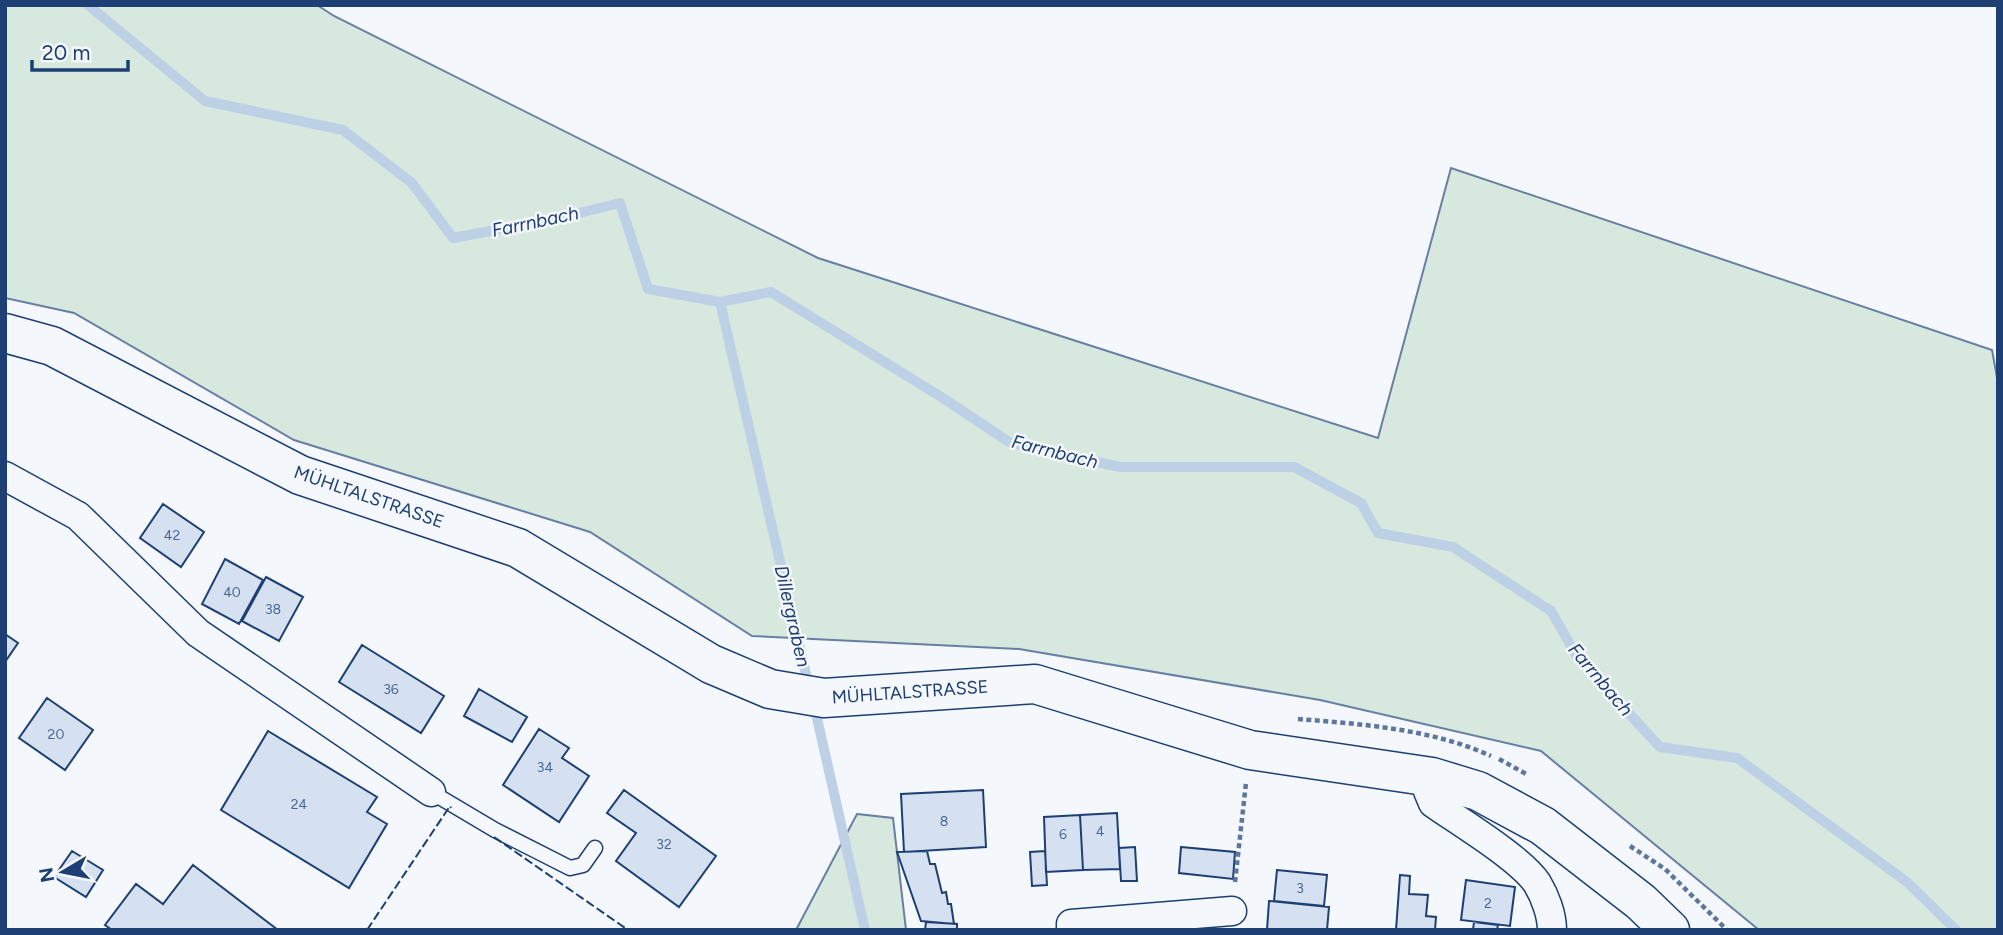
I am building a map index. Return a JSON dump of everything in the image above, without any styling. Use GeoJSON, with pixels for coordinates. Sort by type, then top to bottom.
{"type":"FeatureCollection","features":[{"type":"Feature","properties":{"kind":"street","name":"MÜHLTALSTRASSE"},"geometry":{"type":"LineString","coordinates":[[5,333],[52,346],[300,475],[518,548],[711,664],[770,689],[824,698],[1035,684],[1250,750],[1432,776],[1478,791],[1543,826],[1641,902],[1670,930]]}},
{"type":"Feature","properties":{"kind":"street"},"geometry":{"type":"LineString","coordinates":[[5,476],[78,516],[198,633],[431,792]]}},
{"type":"Feature","properties":{"kind":"street"},"geometry":{"type":"LineString","coordinates":[[1432,776],[1429,791],[1433,803],[1520,866],[1537,883],[1547,905],[1552,930]]}},
{"type":"Feature","properties":{"kind":"street"},"geometry":{"type":"LineString","coordinates":[[1071,930],[1071,924],[1232,911]]}},
{"type":"Feature","properties":{"kind":"lane"},"geometry":{"type":"LineString","coordinates":[[5,488],[78,516]]}},
{"type":"Feature","properties":{"kind":"lane"},"geometry":{"type":"LineString","coordinates":[[431,792],[495,830],[570,868],[583,865],[596,848]]}},
{"type":"Feature","properties":{"kind":"path"},"geometry":{"type":"LineString","coordinates":[[1232,911],[1250,750]]}},
{"type":"Feature","properties":{"kind":"shaded area"},"geometry":{"type":"Polygon","coordinates":[[[5,5],[317,5],[334,16],[818,258],[1378,438],[1451,168],[1992,350],[1998,383],[1998,930],[1759,930],[1541,751],[1320,700],[1019,649],[752,636],[590,532],[294,440],[74,313],[5,298],[5,5]]]}},
{"type":"Feature","properties":{"kind":"shaded area"},"geometry":{"type":"Polygon","coordinates":[[[857,814],[893,818],[906,930],[796,930],[857,814]]]}},
{"type":"Feature","properties":{"kind":"building"},"geometry":{"type":"Polygon","coordinates":[[[163,504],[204,532],[181,567],[140,538],[163,504]]]}},
{"type":"Feature","properties":{"kind":"building"},"geometry":{"type":"Polygon","coordinates":[[[225,559],[263,580],[239,624],[202,604],[225,559]]]}},
{"type":"Feature","properties":{"kind":"building"},"geometry":{"type":"Polygon","coordinates":[[[266,577],[303,597],[279,641],[242,621],[266,577]]]}},
{"type":"Feature","properties":{"kind":"building"},"geometry":{"type":"Polygon","coordinates":[[[5,634],[18,643],[5,662],[5,634]]]}},
{"type":"Feature","properties":{"kind":"building"},"geometry":{"type":"Polygon","coordinates":[[[362,645],[444,696],[421,733],[339,682],[362,645]]]}},
{"type":"Feature","properties":{"kind":"building"},"geometry":{"type":"Polygon","coordinates":[[[479,689],[527,717],[512,742],[464,716],[479,689]]]}},
{"type":"Feature","properties":{"kind":"building"},"geometry":{"type":"Polygon","coordinates":[[[47,698],[93,730],[65,770],[19,738],[47,698]]]}},
{"type":"Feature","properties":{"kind":"building"},"geometry":{"type":"Polygon","coordinates":[[[539,729],[569,748],[562,758],[589,776],[559,822],[503,785],[539,729]]]}},
{"type":"Feature","properties":{"kind":"building"},"geometry":{"type":"Polygon","coordinates":[[[268,731],[377,797],[367,812],[387,824],[349,888],[221,810],[268,731]]]}},
{"type":"Feature","properties":{"kind":"building"},"geometry":{"type":"Polygon","coordinates":[[[624,790],[716,856],[679,907],[616,861],[636,833],[607,813],[624,790]]]}},
{"type":"Feature","properties":{"kind":"building"},"geometry":{"type":"Polygon","coordinates":[[[983,790],[986,847],[904,852],[901,794],[983,790]]]}},
{"type":"Feature","properties":{"kind":"building"},"geometry":{"type":"Polygon","coordinates":[[[1117,813],[1120,869],[1083,870],[1080,815],[1117,813]]]}},
{"type":"Feature","properties":{"kind":"building"},"geometry":{"type":"Polygon","coordinates":[[[1080,815],[1083,870],[1046,872],[1044,817],[1080,815]]]}},
{"type":"Feature","properties":{"kind":"building"},"geometry":{"type":"Polygon","coordinates":[[[1135,847],[1137,881],[1121,881],[1119,848],[1135,847]]]}},
{"type":"Feature","properties":{"kind":"building"},"geometry":{"type":"Polygon","coordinates":[[[1181,847],[1235,852],[1233,879],[1179,873],[1181,847]]]}},
{"type":"Feature","properties":{"kind":"building"},"geometry":{"type":"Polygon","coordinates":[[[72,851],[103,870],[86,897],[54,877],[72,851]]]}},
{"type":"Feature","properties":{"kind":"building"},"geometry":{"type":"Polygon","coordinates":[[[927,851],[930,864],[935,864],[942,893],[946,892],[948,904],[951,904],[954,924],[921,921],[897,852],[927,851]]]}},
{"type":"Feature","properties":{"kind":"building"},"geometry":{"type":"Polygon","coordinates":[[[1045,851],[1047,885],[1032,886],[1030,852],[1045,851]]]}},
{"type":"Feature","properties":{"kind":"building"},"geometry":{"type":"Polygon","coordinates":[[[193,865],[278,930],[112,930],[105,925],[136,884],[163,904],[193,865]]]}},
{"type":"Feature","properties":{"kind":"building"},"geometry":{"type":"Polygon","coordinates":[[[1277,870],[1327,875],[1324,906],[1274,901],[1277,870]]]}},
{"type":"Feature","properties":{"kind":"building"},"geometry":{"type":"Polygon","coordinates":[[[1400,875],[1410,876],[1409,894],[1428,895],[1426,916],[1436,917],[1435,930],[1396,930],[1400,875]]]}},
{"type":"Feature","properties":{"kind":"building"},"geometry":{"type":"Polygon","coordinates":[[[1466,880],[1515,887],[1510,926],[1461,920],[1466,880]]]}},
{"type":"Feature","properties":{"kind":"building"},"geometry":{"type":"Polygon","coordinates":[[[1269,901],[1329,907],[1327,930],[1267,930],[1269,901]]]}},
{"type":"Feature","properties":{"kind":"building"},"geometry":{"type":"Polygon","coordinates":[[[926,922],[957,924],[957,930],[925,930],[926,922]]]}},
{"type":"Feature","properties":{"kind":"building"},"geometry":{"type":"Polygon","coordinates":[[[1474,922],[1498,925],[1497,930],[1473,930],[1474,922]]]}},
{"type":"Feature","properties":{"kind":"waterway","name":"Farrnbach"},"geometry":{"type":"LineString","coordinates":[[88,5],[205,101],[343,130],[412,183],[453,238],[555,219],[620,203],[648,289],[720,302],[771,292],[1009,442],[1120,467],[1294,467],[1361,503],[1378,533],[1453,547],[1551,611],[1578,658],[1660,747],[1737,758],[1907,882],[1956,930]]}},
{"type":"Feature","properties":{"kind":"waterway","name":"Dillergraben"},"geometry":{"type":"LineString","coordinates":[[720,302],[809,687]]}},
{"type":"Feature","properties":{"kind":"waterway","name":"Dillergraben"},"geometry":{"type":"LineString","coordinates":[[814,705],[865,930]]}},
{"type":"Feature","properties":{"kind":"fence"},"geometry":{"type":"LineString","coordinates":[[367,930],[450,806],[451,808]]}},
{"type":"Feature","properties":{"kind":"fence"},"geometry":{"type":"LineString","coordinates":[[494,837],[628,930]]}}]}
